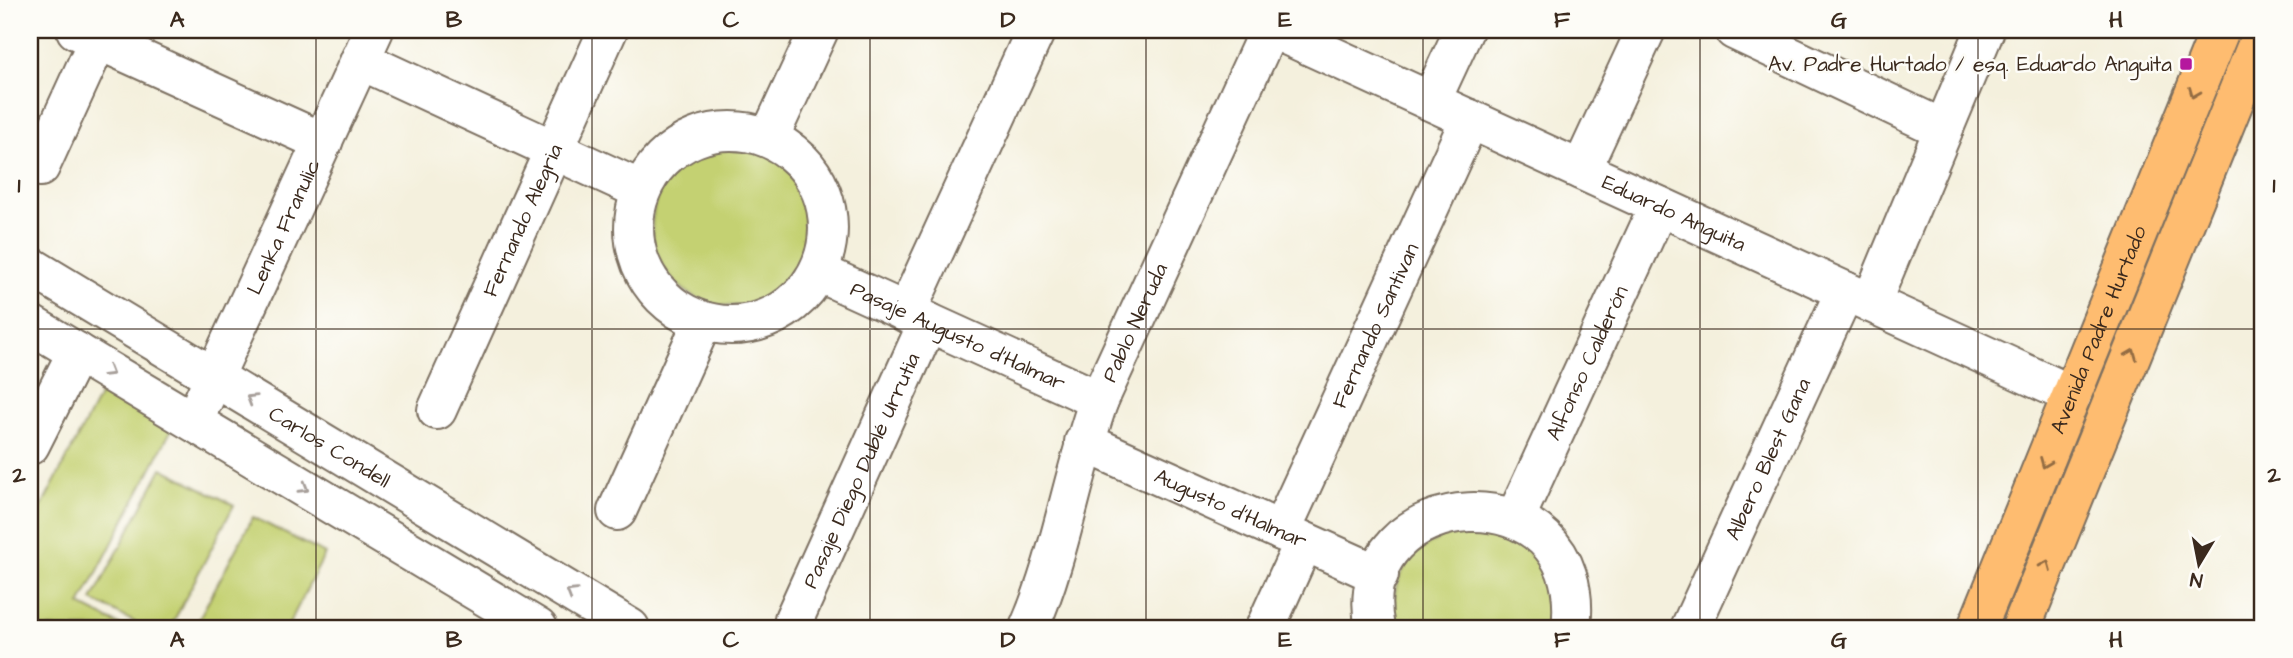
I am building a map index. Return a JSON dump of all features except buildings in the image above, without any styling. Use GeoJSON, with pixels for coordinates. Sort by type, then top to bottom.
{"type":"FeatureCollection","features":[{"type":"Feature","properties":{"kind":"main road","name":"Avenida Padre Hurtado"},"geometry":{"type":"LineString","coordinates":[[1977,628],[2220,30]]}},
{"type":"Feature","properties":{"kind":"main road","name":"Avenida Padre Hurtado"},"geometry":{"type":"LineString","coordinates":[[2021,628],[2263,30]]}},
{"type":"Feature","properties":{"kind":"street","name":"Fernando Alegria"},"geometry":{"type":"LineString","coordinates":[[437,410],[608,30]]}},
{"type":"Feature","properties":{"kind":"street"},"geometry":{"type":"LineString","coordinates":[[769,138],[819,30]]}},
{"type":"Feature","properties":{"kind":"street","name":"Pasaje Diego Dublé Urrutia"},"geometry":{"type":"LineString","coordinates":[[794,619],[1036,30]]}},
{"type":"Feature","properties":{"kind":"street","name":"Pablo Neruda"},"geometry":{"type":"LineString","coordinates":[[1029,628],[1053,563],[1084,442],[1099,400],[1269,30]]}},
{"type":"Feature","properties":{"kind":"street","name":"Eduardo Anguita"},"geometry":{"type":"LineString","coordinates":[[1275,30],[2072,395]]}},
{"type":"Feature","properties":{"kind":"street"},"geometry":{"type":"LineString","coordinates":[[1431,101],[1464,30]]}},
{"type":"Feature","properties":{"kind":"street"},"geometry":{"type":"LineString","coordinates":[[1581,170],[1646,30]]}},
{"type":"Feature","properties":{"kind":"street"},"geometry":{"type":"LineString","coordinates":[[1734,30],[1943,129]]}},
{"type":"Feature","properties":{"kind":"street","name":"Albero Blest Gana"},"geometry":{"type":"LineString","coordinates":[[1690,628],[1943,129],[1984,30]]}},
{"type":"Feature","properties":{"kind":"street"},"geometry":{"type":"LineString","coordinates":[[40,167],[87,35],[323,142]]}},
{"type":"Feature","properties":{"kind":"street"},"geometry":{"type":"LineString","coordinates":[[367,45],[554,149],[641,190]]}},
{"type":"Feature","properties":{"kind":"street","name":"Lenka Franulic"},"geometry":{"type":"LineString","coordinates":[[193,422],[367,45]]}},
{"type":"Feature","properties":{"kind":"street","name":"Fernando Santivan"},"geometry":{"type":"LineString","coordinates":[[1265,628],[1292,536],[1470,119]]}},
{"type":"Feature","properties":{"kind":"street"},"geometry":{"type":"LineString","coordinates":[[726,130],[769,138],[806,165],[818,184],[826,206],[826,251],[818,272],[807,288],[778,313],[741,324],[703,321],[681,311],[663,297],[648,279],[638,258],[633,235],[641,190],[666,154],[684,142],[726,130]]}},
{"type":"Feature","properties":{"kind":"street","name":"Alfonso Calderón"},"geometry":{"type":"LineString","coordinates":[[1515,519],[1659,206]]}},
{"type":"Feature","properties":{"kind":"street","name":"Carlos Condell"},"geometry":{"type":"LineString","coordinates":[[30,266],[630,628]]}},
{"type":"Feature","properties":{"kind":"street","name":"Pasaje Augusto d'Halmar"},"geometry":{"type":"LineString","coordinates":[[818,272],[1099,400]]}},
{"type":"Feature","properties":{"kind":"street"},"geometry":{"type":"LineString","coordinates":[[617,511],[703,321]]}},
{"type":"Feature","properties":{"kind":"street"},"geometry":{"type":"LineString","coordinates":[[30,324],[538,628]]}},
{"type":"Feature","properties":{"kind":"street"},"geometry":{"type":"LineString","coordinates":[[30,445],[77,352]]}},
{"type":"Feature","properties":{"kind":"street","name":"Augusto d'Halmar"},"geometry":{"type":"LineString","coordinates":[[1084,442],[1378,575]]}},
{"type":"Feature","properties":{"kind":"street"},"geometry":{"type":"LineString","coordinates":[[1375,628],[1373,596],[1378,575],[1401,540],[1435,517],[1475,510],[1515,519],[1539,536],[1558,557],[1571,593],[1571,628]]}},
{"type":"Feature","properties":{"kind":"green space"},"geometry":{"type":"Polygon","coordinates":[[[732,146],[763,152],[789,169],[806,195],[812,226],[806,257],[789,283],[763,300],[732,306],[701,300],[675,283],[658,257],[652,226],[658,195],[675,169],[701,152],[732,146]]]}},
{"type":"Feature","properties":{"kind":"green space"},"geometry":{"type":"Polygon","coordinates":[[[105,385],[176,421],[80,605],[125,628],[30,628],[30,529],[105,385]]]}},
{"type":"Feature","properties":{"kind":"green space"},"geometry":{"type":"Polygon","coordinates":[[[162,468],[234,505],[170,628],[146,628],[92,600],[162,468]]]}},
{"type":"Feature","properties":{"kind":"green space"},"geometry":{"type":"Polygon","coordinates":[[[253,517],[325,554],[287,628],[194,628],[253,517]]]}},
{"type":"Feature","properties":{"kind":"green space"},"geometry":{"type":"Polygon","coordinates":[[[1457,530],[1506,536],[1533,554],[1551,589],[1554,615],[1552,628],[1395,628],[1395,593],[1398,579],[1405,567],[1426,546],[1457,530]]]}},
{"type":"Feature","properties":{"kind":"place","name":"Av. Padre Hurtado / esq. Eduardo Anguita"},"geometry":{"type":"Point","coordinates":[2186,64]}}]}
